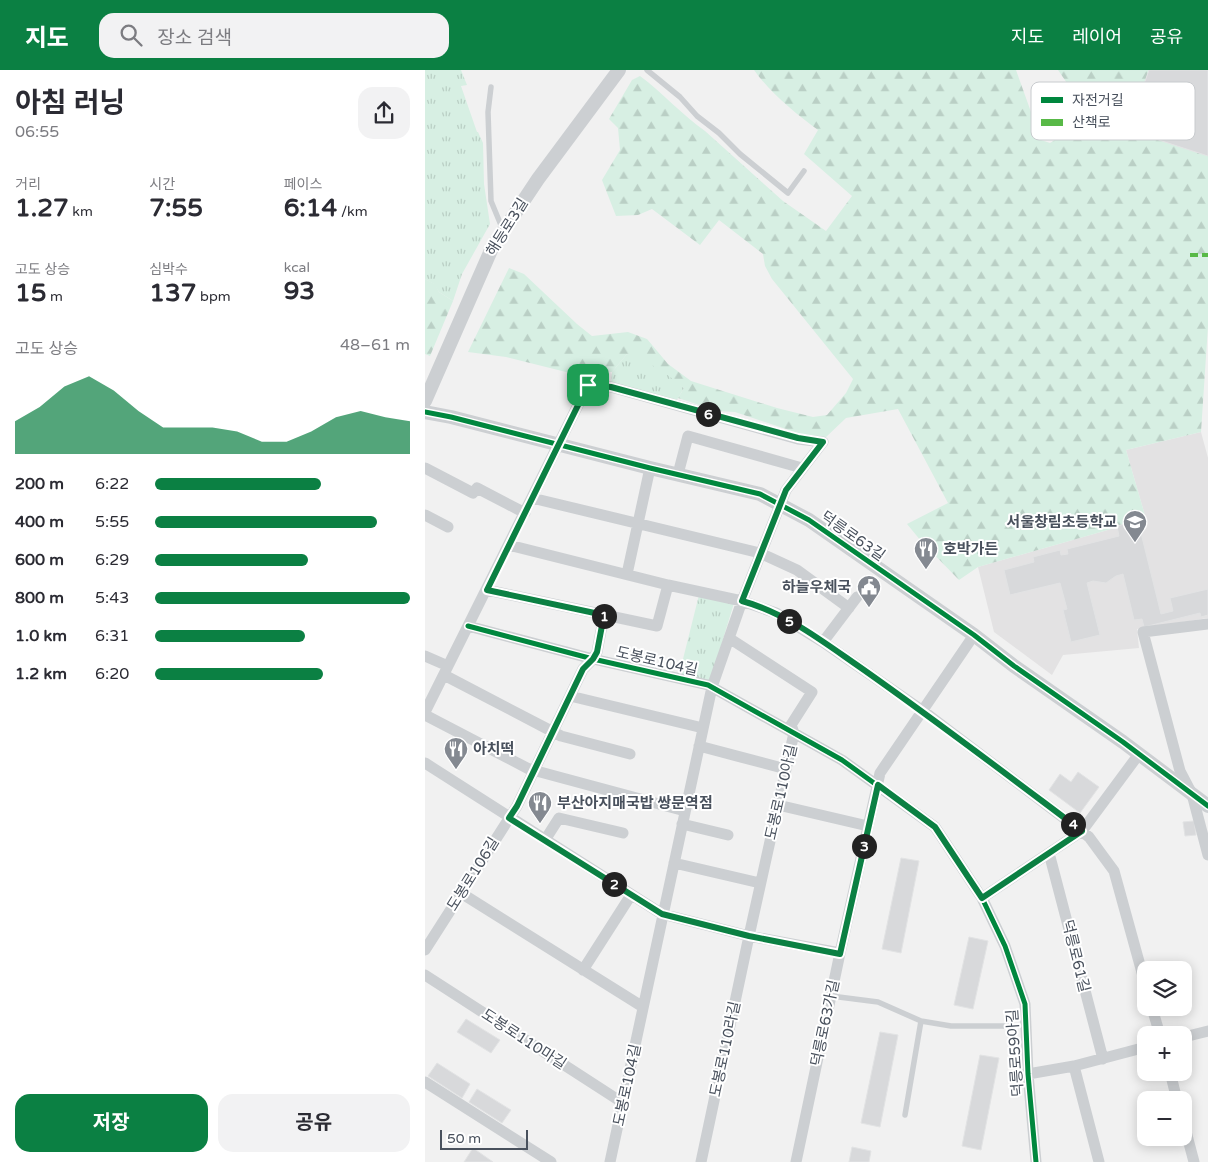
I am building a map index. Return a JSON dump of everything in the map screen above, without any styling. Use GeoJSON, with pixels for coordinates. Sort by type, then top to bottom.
{"type":"FeatureCollection","features":[{"type":"Feature","properties":{"kind":"street","name":"해등로3길"},"geometry":{"type":"LineString","coordinates":[[425,401],[492,248],[538,179],[619,70]]}},
{"type":"Feature","properties":{"kind":"street"},"geometry":{"type":"LineString","coordinates":[[685,810],[529,769],[425,713],[588,385],[611,387],[798,438],[823,442],[786,490],[781,505]]}},
{"type":"Feature","properties":{"kind":"street","name":"덕릉로63길"},"geometry":{"type":"LineString","coordinates":[[425,412],[451,416],[650,468],[760,494],[809,520],[975,635],[1014,666],[1139,754],[1208,806]]}},
{"type":"Feature","properties":{"kind":"street"},"geometry":{"type":"LineString","coordinates":[[678,474],[687,436],[802,468]]}},
{"type":"Feature","properties":{"kind":"street"},"geometry":{"type":"LineString","coordinates":[[425,468],[473,493],[477,488],[525,513]]}},
{"type":"Feature","properties":{"kind":"street"},"geometry":{"type":"LineString","coordinates":[[627,574],[650,468]]}},
{"type":"Feature","properties":{"kind":"street"},"geometry":{"type":"LineString","coordinates":[[532,498],[760,553],[797,570],[849,608]]}},
{"type":"Feature","properties":{"kind":"street","name":"도봉로104길"},"geometry":{"type":"LineString","coordinates":[[610,1162],[712,688],[760,553],[781,505]]}},
{"type":"Feature","properties":{"kind":"street"},"geometry":{"type":"LineString","coordinates":[[425,515],[448,527]]}},
{"type":"Feature","properties":{"kind":"street"},"geometry":{"type":"LineString","coordinates":[[509,545],[668,585],[742,601],[777,613],[823,642],[923,711],[1089,836],[1114,871],[1139,961]]}},
{"type":"Feature","properties":{"kind":"street"},"geometry":{"type":"LineString","coordinates":[[487,590],[657,626],[668,585]]}},
{"type":"Feature","properties":{"kind":"street"},"geometry":{"type":"LineString","coordinates":[[823,642],[857,597]]}},
{"type":"Feature","properties":{"kind":"street","name":"도봉로106길"},"geometry":{"type":"LineString","coordinates":[[425,950],[509,818],[583,669],[597,652],[604,615]]}},
{"type":"Feature","properties":{"kind":"street","name":"덕릉로63길"},"geometry":{"type":"LineString","coordinates":[[1192,794],[1180,772],[1143,632],[1208,624]]}},
{"type":"Feature","properties":{"kind":"street","name":"도봉로104길"},"geometry":{"type":"LineString","coordinates":[[468,626],[593,659],[708,685],[842,760],[878,785]]}},
{"type":"Feature","properties":{"kind":"street","name":"덕릉로63가길"},"geometry":{"type":"LineString","coordinates":[[796,1162],[881,773],[975,635]]}},
{"type":"Feature","properties":{"kind":"street","name":"도봉로110아길"},"geometry":{"type":"LineString","coordinates":[[729,638],[812,692],[791,725],[794,733],[749,936]]}},
{"type":"Feature","properties":{"kind":"street"},"geometry":{"type":"LineString","coordinates":[[425,656],[446,671],[561,736],[630,754]]}},
{"type":"Feature","properties":{"kind":"street"},"geometry":{"type":"LineString","coordinates":[[570,696],[703,728]]}},
{"type":"Feature","properties":{"kind":"street"},"geometry":{"type":"LineString","coordinates":[[699,746],[786,769]]}},
{"type":"Feature","properties":{"kind":"street"},"geometry":{"type":"LineString","coordinates":[[982,898],[1082,831],[1139,754]]}},
{"type":"Feature","properties":{"kind":"street"},"geometry":{"type":"LineString","coordinates":[[425,763],[662,914],[749,936],[840,954]]}},
{"type":"Feature","properties":{"kind":"street","name":"덕릉로59아길"},"geometry":{"type":"LineString","coordinates":[[878,785],[935,827],[982,898],[1005,946],[1025,1004],[1028,1074],[1036,1162]]}},
{"type":"Feature","properties":{"kind":"street"},"geometry":{"type":"LineString","coordinates":[[1192,794],[1208,855]]}},
{"type":"Feature","properties":{"kind":"street"},"geometry":{"type":"LineString","coordinates":[[778,805],[868,826]]}},
{"type":"Feature","properties":{"kind":"street"},"geometry":{"type":"LineString","coordinates":[[545,840],[559,818],[623,833]]}},
{"type":"Feature","properties":{"kind":"street"},"geometry":{"type":"LineString","coordinates":[[682,824],[727,835]]}},
{"type":"Feature","properties":{"kind":"street","name":"덕릉로61길"},"geometry":{"type":"LineString","coordinates":[[1049,853],[1103,1059]]}},
{"type":"Feature","properties":{"kind":"street"},"geometry":{"type":"LineString","coordinates":[[674,863],[761,883]]}},
{"type":"Feature","properties":{"kind":"street"},"geometry":{"type":"LineString","coordinates":[[461,893],[643,1007]]}},
{"type":"Feature","properties":{"kind":"street"},"geometry":{"type":"LineString","coordinates":[[583,970],[631,895]]}},
{"type":"Feature","properties":{"kind":"street","name":"도봉로110라길"},"geometry":{"type":"LineString","coordinates":[[701,1162],[749,936]]}},
{"type":"Feature","properties":{"kind":"street","name":"도봉로110마길"},"geometry":{"type":"LineString","coordinates":[[425,975],[623,1103]]}},
{"type":"Feature","properties":{"kind":"street"},"geometry":{"type":"LineString","coordinates":[[1192,1035],[1208,1030]]}},
{"type":"Feature","properties":{"kind":"street"},"geometry":{"type":"LineString","coordinates":[[1028,1074],[1074,1066],[1137,1050]]}},
{"type":"Feature","properties":{"kind":"street"},"geometry":{"type":"LineString","coordinates":[[1074,1066],[1099,1162]]}},
{"type":"Feature","properties":{"kind":"street"},"geometry":{"type":"LineString","coordinates":[[425,1082],[551,1162]]}},
{"type":"Feature","properties":{"kind":"street"},"geometry":{"type":"LineString","coordinates":[[1190,1146],[1194,1162]]}},
{"type":"Feature","properties":{"kind":"lane"},"geometry":{"type":"LineString","coordinates":[[647,70],[680,97],[697,116],[719,133],[740,154],[788,193],[804,171]]}},
{"type":"Feature","properties":{"kind":"lane"},"geometry":{"type":"LineString","coordinates":[[491,87],[487,112],[491,201],[503,231]]}},
{"type":"Feature","properties":{"kind":"lane"},"geometry":{"type":"LineString","coordinates":[[831,996],[878,1002],[921,1021],[951,1026],[1009,1026]]}},
{"type":"Feature","properties":{"kind":"lane"},"geometry":{"type":"LineString","coordinates":[[905,1114],[921,1021]]}},
{"type":"Feature","properties":{"kind":"shaded area","name":"서울창림초등학교"},"geometry":{"type":"Polygon","coordinates":[[[1201,432],[1208,458],[1208,618],[1137,629],[1139,648],[1063,655],[1052,675],[994,632],[978,567],[1146,519],[1126,450],[1201,432]]]}},
{"type":"Feature","properties":{"kind":"green space"},"geometry":{"type":"Polygon","coordinates":[[[425,70],[461,70],[467,85],[461,86],[477,132],[483,143],[484,184],[490,224],[462,274],[453,301],[439,292],[434,284],[425,279],[425,70]]]}},
{"type":"Feature","properties":{"kind":"green space"},"geometry":{"type":"Polygon","coordinates":[[[754,70],[1016,70],[1031,112],[1031,140],[1041,140],[1050,143],[1055,140],[1159,140],[1208,156],[1208,326],[1201,432],[1126,450],[1146,519],[978,567],[959,580],[907,524],[948,503],[898,409],[846,418],[825,438],[801,434],[735,412],[717,411],[678,398],[684,388],[627,354],[612,372],[587,370],[586,377],[506,357],[468,352],[509,268],[524,274],[592,336],[628,332],[647,339],[668,364],[691,381],[777,408],[813,417],[827,415],[846,393],[853,379],[772,279],[765,266],[763,254],[719,220],[700,245],[652,209],[638,215],[616,216],[602,180],[620,150],[618,128],[609,119],[632,80],[640,76],[783,201],[826,231],[852,196],[804,154],[818,130],[792,110],[754,70]]]}},
{"type":"Feature","properties":{"kind":"green space"},"geometry":{"type":"Polygon","coordinates":[[[1058,70],[1149,70],[1145,82],[1066,82],[1058,70]]]}},
{"type":"Feature","properties":{"kind":"green space"},"geometry":{"type":"Polygon","coordinates":[[[425,279],[435,284],[439,292],[453,301],[430,356],[425,354],[425,279]]]}},
{"type":"Feature","properties":{"kind":"green space"},"geometry":{"type":"Polygon","coordinates":[[[627,354],[657,368],[684,388],[675,403],[611,387],[612,372],[627,354]]]}},
{"type":"Feature","properties":{"kind":"green space"},"geometry":{"type":"Polygon","coordinates":[[[699,595],[734,603],[710,682],[679,675],[699,595]]]}},
{"type":"Feature","properties":{"kind":"building"},"geometry":{"type":"Polygon","coordinates":[[[1149,70],[1208,70],[1208,156],[1159,140],[1195,140],[1195,82],[1145,82],[1149,70]]]}},
{"type":"Feature","properties":{"kind":"building"},"geometry":{"type":"Polygon","coordinates":[[[1138,521],[1161,614],[1173,611],[1170,598],[1208,589],[1208,615],[1201,617],[1200,613],[1144,627],[1142,619],[1134,620],[1123,574],[1116,576],[1106,583],[1093,581],[1087,583],[1100,635],[1071,642],[1063,610],[1067,609],[1060,583],[1010,595],[1004,570],[1034,562],[1033,557],[1060,550],[1061,555],[1068,554],[1067,549],[1119,536],[1117,526],[1138,521]]]}},
{"type":"Feature","properties":{"kind":"building"},"geometry":{"type":"Polygon","coordinates":[[[1078,772],[1099,787],[1080,813],[1049,790],[1060,774],[1071,782],[1078,772]]]}},
{"type":"Feature","properties":{"kind":"building"},"geometry":{"type":"Polygon","coordinates":[[[1194,821],[1196,835],[1185,836],[1183,822],[1194,821]]]}},
{"type":"Feature","properties":{"kind":"building"},"geometry":{"type":"Polygon","coordinates":[[[901,858],[919,861],[901,953],[882,949],[901,858]]]}},
{"type":"Feature","properties":{"kind":"building"},"geometry":{"type":"Polygon","coordinates":[[[969,937],[988,941],[973,1009],[954,1005],[969,937]]]}},
{"type":"Feature","properties":{"kind":"building"},"geometry":{"type":"Polygon","coordinates":[[[466,1019],[500,1040],[491,1053],[457,1032],[466,1019]]]}},
{"type":"Feature","properties":{"kind":"building"},"geometry":{"type":"Polygon","coordinates":[[[880,1032],[898,1035],[880,1127],[861,1123],[880,1032]]]}},
{"type":"Feature","properties":{"kind":"building"},"geometry":{"type":"Polygon","coordinates":[[[980,1055],[999,1058],[981,1150],[962,1146],[980,1055]]]}},
{"type":"Feature","properties":{"kind":"building"},"geometry":{"type":"Polygon","coordinates":[[[437,1063],[470,1084],[462,1098],[428,1076],[437,1063]]]}},
{"type":"Feature","properties":{"kind":"building"},"geometry":{"type":"Polygon","coordinates":[[[477,1089],[511,1110],[502,1123],[469,1102],[477,1089]]]}},
{"type":"Feature","properties":{"kind":"building"},"geometry":{"type":"Polygon","coordinates":[[[852,1147],[871,1151],[869,1162],[849,1162],[852,1147]]]}},
{"type":"Feature","properties":{"kind":"building"},"geometry":{"type":"Polygon","coordinates":[[[473,1148],[493,1162],[464,1162],[473,1148]]]}},
{"type":"Feature","properties":{"kind":"marked path"},"geometry":{"type":"LineString","coordinates":[[1190,255],[1208,255]]}},
{"type":"Feature","properties":{"kind":"cycle path"},"geometry":{"type":"LineString","coordinates":[[425,412],[760,494],[809,520],[974,635],[1014,666],[1123,742],[1208,806]]}},
{"type":"Feature","properties":{"kind":"cycle path"},"geometry":{"type":"LineString","coordinates":[[468,626],[593,659],[708,685],[842,760],[935,827],[982,898],[1005,946],[1025,1004],[1028,1074],[1036,1162]]}},
{"type":"Feature","properties":{"kind":"place","name":"서울창림초등학교"},"geometry":{"type":"Point","coordinates":[1135,543]}},
{"type":"Feature","properties":{"kind":"place","name":"호박가든"},"geometry":{"type":"Point","coordinates":[926,570]}},
{"type":"Feature","properties":{"kind":"place","name":"하늘우체국"},"geometry":{"type":"Point","coordinates":[869,608]}},
{"type":"Feature","properties":{"kind":"place","name":"아치떡"},"geometry":{"type":"Point","coordinates":[456,770]}},
{"type":"Feature","properties":{"kind":"place","name":"부산아지매국밥 쌍문역점"},"geometry":{"type":"Point","coordinates":[540,824]}},
{"type":"Feature","properties":{"kind":"route"},"geometry":{"type":"LineString","coordinates":[[588,385],[611,387],[798,438],[823,442],[786,490],[742,601],[777,613],[823,642],[923,711],[1082,831],[982,898],[935,827],[878,785],[840,954],[749,936],[662,914],[509,818],[517,806],[583,669],[597,652],[604,615],[487,590],[588,385]]}}]}
